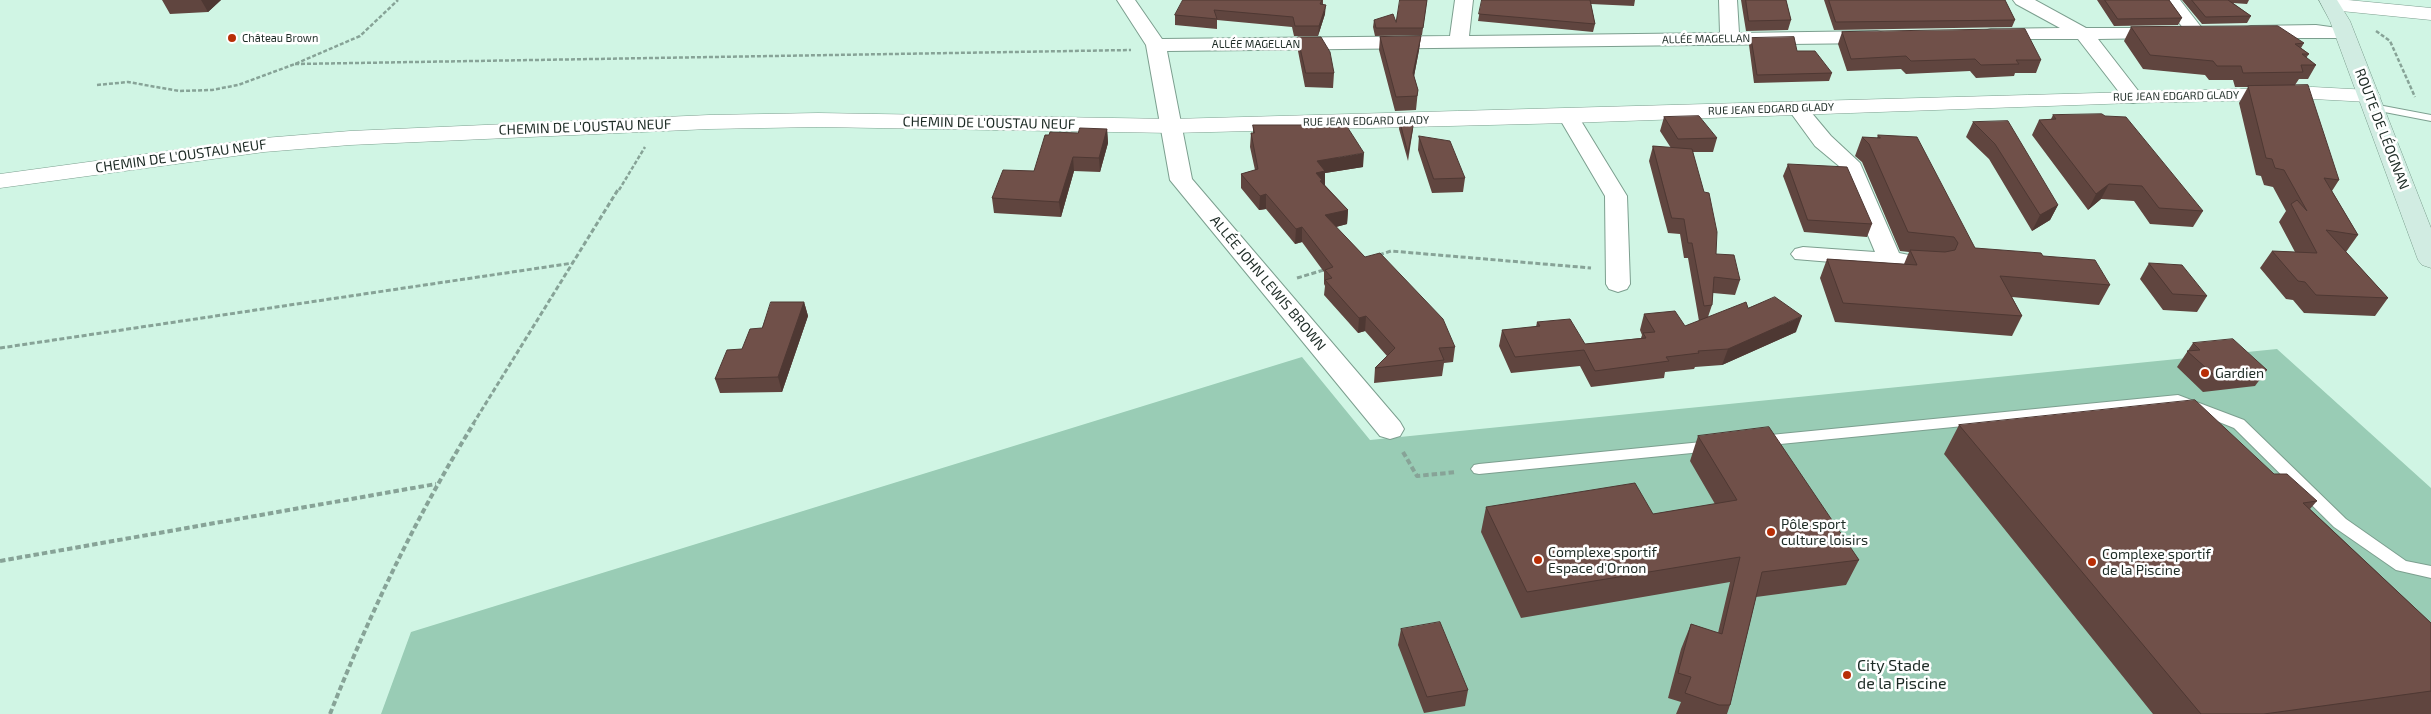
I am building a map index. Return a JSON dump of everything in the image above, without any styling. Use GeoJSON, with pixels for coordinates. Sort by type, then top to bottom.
{"type":"FeatureCollection","features":[{"type":"Feature","properties":{"kind":"main road","name":"ROUTE DE LÉOGNAN"},"geometry":{"type":"LineString","coordinates":[[2330,2],[2345,34],[2431,260]]}},
{"type":"Feature","properties":{"kind":"street"},"geometry":{"type":"LineString","coordinates":[[1126,0],[1156,48]]}},
{"type":"Feature","properties":{"kind":"street"},"geometry":{"type":"LineString","coordinates":[[1459,43],[1464,0]]}},
{"type":"Feature","properties":{"kind":"street"},"geometry":{"type":"LineString","coordinates":[[1728,0],[1730,39]]}},
{"type":"Feature","properties":{"kind":"street"},"geometry":{"type":"LineString","coordinates":[[2022,0],[2084,34],[2133,97]]}},
{"type":"Feature","properties":{"kind":"street"},"geometry":{"type":"LineString","coordinates":[[2171,0],[2214,32]]}},
{"type":"Feature","properties":{"kind":"street"},"geometry":{"type":"LineString","coordinates":[[2330,2],[2355,8],[2431,14]]}},
{"type":"Feature","properties":{"kind":"street"},"geometry":{"type":"LineString","coordinates":[[1976,35],[2316,31],[2345,34]]}},
{"type":"Feature","properties":{"kind":"street","name":"ALLÉE MAGELLAN"},"geometry":{"type":"LineString","coordinates":[[1156,48],[1897,36]]}},
{"type":"Feature","properties":{"kind":"street","name":"ALLÉE JOHN LEWIS BROWN"},"geometry":{"type":"LineString","coordinates":[[1156,48],[1181,180],[1390,429]]}},
{"type":"Feature","properties":{"kind":"street","name":"RUE JEAN EDGARD GLADY"},"geometry":{"type":"LineString","coordinates":[[1172,126],[2313,93],[2371,101]]}},
{"type":"Feature","properties":{"kind":"street"},"geometry":{"type":"LineString","coordinates":[[1798,109],[1824,142],[1849,163],[1890,260]]}},
{"type":"Feature","properties":{"kind":"street"},"geometry":{"type":"LineString","coordinates":[[1568,116],[1616,196],[1618,277]]}},
{"type":"Feature","properties":{"kind":"street","name":"CHEMIN DE L'OUSTAU NEUF"},"geometry":{"type":"LineString","coordinates":[[0,181],[264,144],[350,138],[709,122],[818,120],[1172,126]]}},
{"type":"Feature","properties":{"kind":"street"},"geometry":{"type":"LineString","coordinates":[[1803,254],[1927,262]]}},
{"type":"Feature","properties":{"kind":"lane"},"geometry":{"type":"LineString","coordinates":[[2371,101],[2428,117]]}},
{"type":"Feature","properties":{"kind":"lane"},"geometry":{"type":"LineString","coordinates":[[1745,443],[2178,400],[2239,424],[2340,522],[2402,566],[2431,572]]}},
{"type":"Feature","properties":{"kind":"lane"},"geometry":{"type":"LineString","coordinates":[[1479,469],[1725,445]]}},
{"type":"Feature","properties":{"kind":"path"},"geometry":{"type":"LineString","coordinates":[[97,86],[128,82],[179,91],[212,90],[238,85],[295,64],[360,36],[398,0]]}},
{"type":"Feature","properties":{"kind":"path"},"geometry":{"type":"LineString","coordinates":[[2355,8],[2367,24],[2390,41],[2428,117]]}},
{"type":"Feature","properties":{"kind":"path"},"geometry":{"type":"LineString","coordinates":[[295,64],[1156,48]]}},
{"type":"Feature","properties":{"kind":"path"},"geometry":{"type":"LineString","coordinates":[[330,714],[359,640],[436,484],[648,141]]}},
{"type":"Feature","properties":{"kind":"path"},"geometry":{"type":"LineString","coordinates":[[1372,256],[1391,251],[1618,277]]}},
{"type":"Feature","properties":{"kind":"path"},"geometry":{"type":"LineString","coordinates":[[0,348],[573,263]]}},
{"type":"Feature","properties":{"kind":"path"},"geometry":{"type":"LineString","coordinates":[[1270,285],[1335,267]]}},
{"type":"Feature","properties":{"kind":"path"},"geometry":{"type":"LineString","coordinates":[[1390,429],[1417,476],[1479,469]]}},
{"type":"Feature","properties":{"kind":"path"},"geometry":{"type":"LineString","coordinates":[[0,560],[436,484]]}},
{"type":"Feature","properties":{"kind":"green space","name":"Complexe sportif Espace d'Ornon"},"geometry":{"type":"Polygon","coordinates":[[[2277,349],[2431,488],[2431,714],[381,714],[411,632],[1302,357],[1370,440],[2277,349]]]}},
{"type":"Feature","properties":{"kind":"building"},"geometry":{"type":"Polygon","coordinates":[[[1183,0],[1322,0],[1320,4],[1326,5],[1319,26],[1295,26],[1293,17],[1214,10],[1217,19],[1175,15],[1183,0]]]}},
{"type":"Feature","properties":{"kind":"building"},"geometry":{"type":"Polygon","coordinates":[[[1400,0],[1427,0],[1423,28],[1376,28],[1374,20],[1393,14],[1396,22],[1400,0]]]}},
{"type":"Feature","properties":{"kind":"building"},"geometry":{"type":"Polygon","coordinates":[[[1482,0],[1590,0],[1595,24],[1479,14],[1482,0]]]}},
{"type":"Feature","properties":{"kind":"building"},"geometry":{"type":"Polygon","coordinates":[[[1746,0],[1786,0],[1791,20],[1749,21],[1746,0]]]}},
{"type":"Feature","properties":{"kind":"building"},"geometry":{"type":"Polygon","coordinates":[[[1829,0],[2005,0],[2015,20],[1836,22],[1829,0]]]}},
{"type":"Feature","properties":{"kind":"building"},"geometry":{"type":"Polygon","coordinates":[[[2105,0],[2169,0],[2182,18],[2118,19],[2105,0]]]}},
{"type":"Feature","properties":{"kind":"building"},"geometry":{"type":"Polygon","coordinates":[[[2192,0],[2228,0],[2251,16],[2206,17],[2192,0]]]}},
{"type":"Feature","properties":{"kind":"building"},"geometry":{"type":"Polygon","coordinates":[[[2278,26],[2304,43],[2295,44],[2309,54],[2302,54],[2316,65],[2301,65],[2303,72],[2243,73],[2241,66],[2217,66],[2213,61],[2150,55],[2131,27],[2278,26]]]}},
{"type":"Feature","properties":{"kind":"building"},"geometry":{"type":"Polygon","coordinates":[[[2025,29],[2041,60],[2016,60],[2019,64],[1981,65],[1975,59],[1911,61],[1906,56],[1851,59],[1842,32],[2025,29]]]}},
{"type":"Feature","properties":{"kind":"building"},"geometry":{"type":"Polygon","coordinates":[[[1421,36],[1413,73],[1418,90],[1417,96],[1396,97],[1380,37],[1421,36]]]}},
{"type":"Feature","properties":{"kind":"building"},"geometry":{"type":"Polygon","coordinates":[[[1298,37],[1321,37],[1330,52],[1334,73],[1306,73],[1298,37]]]}},
{"type":"Feature","properties":{"kind":"building"},"geometry":{"type":"Polygon","coordinates":[[[1794,37],[1797,51],[1815,51],[1832,73],[1757,75],[1751,38],[1794,37]]]}},
{"type":"Feature","properties":{"kind":"building"},"geometry":{"type":"Polygon","coordinates":[[[2308,85],[2339,180],[2324,178],[2358,235],[2326,230],[2388,298],[2316,295],[2305,282],[2298,281],[2272,251],[2317,253],[2291,204],[2297,200],[2307,211],[2284,170],[2275,168],[2272,159],[2266,158],[2248,86],[2308,85]]]}},
{"type":"Feature","properties":{"kind":"building"},"geometry":{"type":"Polygon","coordinates":[[[2102,114],[2105,116],[2126,117],[2203,211],[2159,208],[2142,186],[2109,184],[2096,194],[2039,120],[2056,119],[2053,115],[2102,114]]]}},
{"type":"Feature","properties":{"kind":"building"},"geometry":{"type":"Polygon","coordinates":[[[1699,116],[1717,138],[1678,139],[1664,117],[1699,116]]]}},
{"type":"Feature","properties":{"kind":"building"},"geometry":{"type":"Polygon","coordinates":[[[1400,121],[1414,121],[1408,153],[1400,121]]]}},
{"type":"Feature","properties":{"kind":"building"},"geometry":{"type":"Polygon","coordinates":[[[2008,121],[2058,205],[2040,215],[1995,144],[1973,122],[2008,121]]]}},
{"type":"Feature","properties":{"kind":"building"},"geometry":{"type":"Polygon","coordinates":[[[1253,125],[1346,125],[1364,153],[1317,161],[1325,171],[1316,173],[1322,180],[1320,181],[1348,210],[1325,215],[1365,257],[1380,253],[1443,319],[1455,347],[1439,348],[1444,360],[1375,368],[1395,348],[1366,316],[1359,318],[1325,280],[1332,278],[1325,270],[1333,267],[1302,227],[1296,229],[1266,194],[1260,196],[1241,174],[1258,169],[1251,133],[1254,133],[1253,125]]]}},
{"type":"Feature","properties":{"kind":"building"},"geometry":{"type":"Polygon","coordinates":[[[1080,128],[1107,129],[1099,158],[1073,157],[1059,202],[992,198],[1003,170],[1034,171],[1045,135],[1049,135],[1050,132],[1078,133],[1080,128]]]}},
{"type":"Feature","properties":{"kind":"building"},"geometry":{"type":"Polygon","coordinates":[[[1878,135],[1917,137],[1975,248],[2041,253],[2043,256],[2095,260],[2110,285],[2000,276],[2022,316],[1843,303],[1827,259],[1917,265],[1910,250],[1945,252],[1955,250],[1958,243],[1954,237],[1908,232],[1869,144],[1862,137],[1880,138],[1878,135]]]}},
{"type":"Feature","properties":{"kind":"building"},"geometry":{"type":"Polygon","coordinates":[[[1419,136],[1450,141],[1465,178],[1434,179],[1419,136]]]}},
{"type":"Feature","properties":{"kind":"building"},"geometry":{"type":"Polygon","coordinates":[[[1653,146],[1692,149],[1704,192],[1709,193],[1717,232],[1716,254],[1734,255],[1740,280],[1714,277],[1712,305],[1704,306],[1692,243],[1688,243],[1684,219],[1672,218],[1653,146]]]}},
{"type":"Feature","properties":{"kind":"building"},"geometry":{"type":"Polygon","coordinates":[[[1788,164],[1847,167],[1872,224],[1808,220],[1788,164]]]}},
{"type":"Feature","properties":{"kind":"building"},"geometry":{"type":"Polygon","coordinates":[[[2149,263],[2182,265],[2207,296],[2173,294],[2149,263]]]}},
{"type":"Feature","properties":{"kind":"building"},"geometry":{"type":"Polygon","coordinates":[[[1775,297],[1802,316],[1728,349],[1698,351],[1699,353],[1666,357],[1669,361],[1595,371],[1584,350],[1515,357],[1502,330],[1540,326],[1537,322],[1570,319],[1585,344],[1646,338],[1643,333],[1655,332],[1644,314],[1675,311],[1685,326],[1746,302],[1748,308],[1775,297]]]}},
{"type":"Feature","properties":{"kind":"building"},"geometry":{"type":"Polygon","coordinates":[[[771,302],[804,302],[778,377],[715,379],[727,350],[742,349],[750,329],[762,328],[771,302]]]}},
{"type":"Feature","properties":{"kind":"building"},"geometry":{"type":"Polygon","coordinates":[[[2233,339],[2267,370],[2214,375],[2187,351],[2200,350],[2193,343],[2233,339]]]}},
{"type":"Feature","properties":{"kind":"building"},"geometry":{"type":"Polygon","coordinates":[[[2195,400],[2274,474],[2287,474],[2317,501],[2303,503],[2431,623],[2431,691],[2264,714],[2201,714],[1959,425],[2195,400]]]}},
{"type":"Feature","properties":{"kind":"building"},"geometry":{"type":"Polygon","coordinates":[[[1769,427],[1859,560],[1762,572],[1730,705],[1719,705],[1685,693],[1691,677],[1678,673],[1691,624],[1722,634],[1740,557],[1527,592],[1486,507],[1635,483],[1653,514],[1737,500],[1698,436],[1769,427]]]}},
{"type":"Feature","properties":{"kind":"building"},"geometry":{"type":"Polygon","coordinates":[[[1440,622],[1468,690],[1427,697],[1401,629],[1440,622]]]}},
{"type":"Feature","properties":{"kind":"place","name":"Château Brown"},"geometry":{"type":"Point","coordinates":[232,38]}},
{"type":"Feature","properties":{"kind":"place","name":"Gardien"},"geometry":{"type":"Point","coordinates":[2205,373]}},
{"type":"Feature","properties":{"kind":"place","name":"Pôle sport culture loisirs"},"geometry":{"type":"Point","coordinates":[1771,532]}},
{"type":"Feature","properties":{"kind":"place","name":"Complexe sportif Espace d'Ornon"},"geometry":{"type":"Point","coordinates":[1538,560]}},
{"type":"Feature","properties":{"kind":"place","name":"Complexe sportif de la Piscine"},"geometry":{"type":"Point","coordinates":[2092,562]}},
{"type":"Feature","properties":{"kind":"place","name":"City Stade de la Piscine"},"geometry":{"type":"Point","coordinates":[1847,675]}}]}
